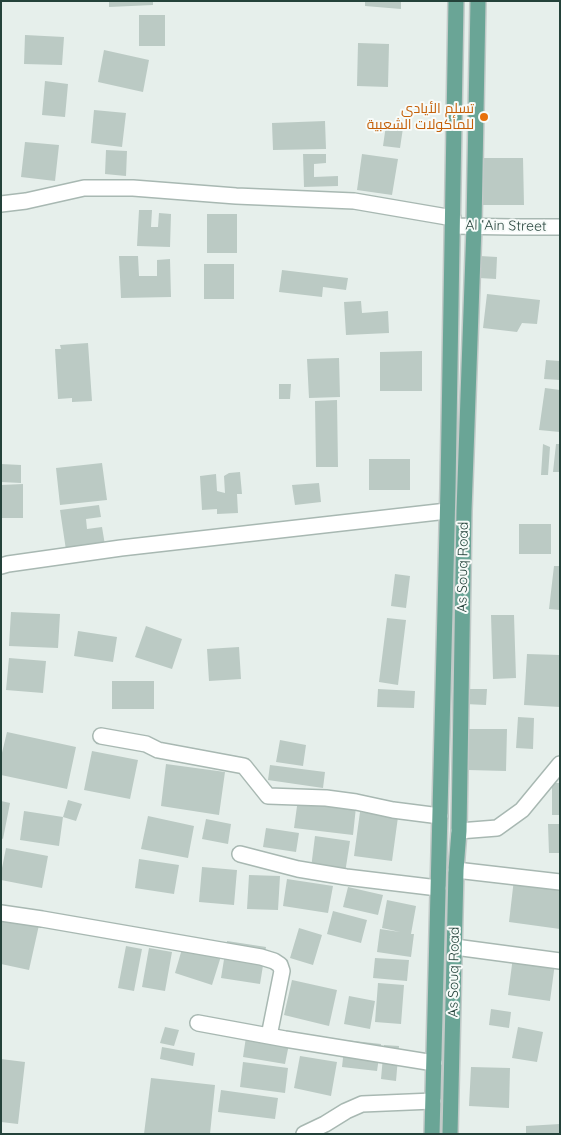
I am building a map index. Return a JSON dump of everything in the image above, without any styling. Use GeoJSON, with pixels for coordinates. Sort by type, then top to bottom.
{"type":"FeatureCollection","features":[{"type":"Feature","properties":{"kind":"main road","name":"As Souq Road"},"geometry":{"type":"LineString","coordinates":[[432,1134],[447,511],[456,1]]}},
{"type":"Feature","properties":{"kind":"main road","name":"As Souq Road"},"geometry":{"type":"LineString","coordinates":[[450,1134],[456,870],[459,831],[464,511],[474,226],[478,1]]}},
{"type":"Feature","properties":{"kind":"street","name":"Al ‘Ain Street"},"geometry":{"type":"LineString","coordinates":[[1,204],[26,201],[84,188],[133,188],[236,196],[354,201],[474,226],[560,227]]}},
{"type":"Feature","properties":{"kind":"street"},"geometry":{"type":"LineString","coordinates":[[1,566],[120,548],[447,511]]}},
{"type":"Feature","properties":{"kind":"street"},"geometry":{"type":"LineString","coordinates":[[101,736],[146,744],[158,750],[244,766],[268,796],[336,799],[393,810],[440,816]]}},
{"type":"Feature","properties":{"kind":"street"},"geometry":{"type":"LineString","coordinates":[[459,831],[497,828],[522,810],[560,764]]}},
{"type":"Feature","properties":{"kind":"street"},"geometry":{"type":"LineString","coordinates":[[240,854],[298,869],[346,878],[438,888]]}},
{"type":"Feature","properties":{"kind":"street"},"geometry":{"type":"LineString","coordinates":[[456,870],[560,882]]}},
{"type":"Feature","properties":{"kind":"street"},"geometry":{"type":"LineString","coordinates":[[1,913],[261,957],[274,961],[280,965],[282,971],[269,1036]]}},
{"type":"Feature","properties":{"kind":"street"},"geometry":{"type":"LineString","coordinates":[[455,947],[560,961]]}},
{"type":"Feature","properties":{"kind":"street"},"geometry":{"type":"LineString","coordinates":[[198,1023],[434,1063]]}},
{"type":"Feature","properties":{"kind":"street"},"geometry":{"type":"LineString","coordinates":[[304,1134],[362,1104],[433,1101]]}},
{"type":"Feature","properties":{"kind":"building"},"geometry":{"type":"Polygon","coordinates":[[[109,1],[153,1],[153,5],[109,7],[109,1]]]}},
{"type":"Feature","properties":{"kind":"building"},"geometry":{"type":"Polygon","coordinates":[[[365,1],[401,1],[401,9],[365,6],[365,1]]]}},
{"type":"Feature","properties":{"kind":"building"},"geometry":{"type":"Polygon","coordinates":[[[139,15],[165,15],[165,46],[139,46],[139,15]]]}},
{"type":"Feature","properties":{"kind":"building"},"geometry":{"type":"Polygon","coordinates":[[[25,35],[64,37],[62,65],[24,64],[25,35]]]}},
{"type":"Feature","properties":{"kind":"building"},"geometry":{"type":"Polygon","coordinates":[[[358,43],[389,44],[388,87],[357,86],[358,43]]]}},
{"type":"Feature","properties":{"kind":"building"},"geometry":{"type":"Polygon","coordinates":[[[104,50],[149,60],[143,92],[98,82],[104,50]]]}},
{"type":"Feature","properties":{"kind":"building"},"geometry":{"type":"Polygon","coordinates":[[[45,81],[68,84],[65,117],[42,115],[45,81]]]}},
{"type":"Feature","properties":{"kind":"building"},"geometry":{"type":"Polygon","coordinates":[[[94,110],[126,113],[122,147],[91,143],[94,110]]]}},
{"type":"Feature","properties":{"kind":"building"},"geometry":{"type":"Polygon","coordinates":[[[325,121],[326,149],[273,150],[272,123],[325,121]]]}},
{"type":"Feature","properties":{"kind":"building"},"geometry":{"type":"Polygon","coordinates":[[[386,125],[403,128],[400,148],[383,146],[386,125]]]}},
{"type":"Feature","properties":{"kind":"building"},"geometry":{"type":"Polygon","coordinates":[[[25,142],[59,145],[55,181],[21,177],[25,142]]]}},
{"type":"Feature","properties":{"kind":"building"},"geometry":{"type":"Polygon","coordinates":[[[106,150],[127,151],[126,176],[105,174],[106,150]]]}},
{"type":"Feature","properties":{"kind":"building"},"geometry":{"type":"Polygon","coordinates":[[[303,154],[326,154],[326,163],[314,164],[314,177],[338,176],[338,186],[304,187],[303,154]]]}},
{"type":"Feature","properties":{"kind":"building"},"geometry":{"type":"Polygon","coordinates":[[[362,154],[398,159],[392,195],[357,190],[362,154]]]}},
{"type":"Feature","properties":{"kind":"building"},"geometry":{"type":"Polygon","coordinates":[[[479,158],[523,158],[524,205],[479,205],[479,158]]]}},
{"type":"Feature","properties":{"kind":"building"},"geometry":{"type":"Polygon","coordinates":[[[139,210],[152,210],[151,227],[158,227],[159,213],[171,214],[170,247],[137,246],[139,210]]]}},
{"type":"Feature","properties":{"kind":"building"},"geometry":{"type":"Polygon","coordinates":[[[207,214],[237,214],[237,253],[207,253],[207,214]]]}},
{"type":"Feature","properties":{"kind":"building"},"geometry":{"type":"Polygon","coordinates":[[[119,256],[138,256],[139,276],[157,276],[157,260],[170,259],[171,297],[121,298],[119,256]]]}},
{"type":"Feature","properties":{"kind":"building"},"geometry":{"type":"Polygon","coordinates":[[[480,256],[497,257],[496,279],[479,278],[480,256]]]}},
{"type":"Feature","properties":{"kind":"building"},"geometry":{"type":"Polygon","coordinates":[[[204,264],[234,264],[234,299],[204,299],[204,264]]]}},
{"type":"Feature","properties":{"kind":"building"},"geometry":{"type":"Polygon","coordinates":[[[282,270],[348,278],[346,290],[323,287],[322,297],[279,292],[282,270]]]}},
{"type":"Feature","properties":{"kind":"building"},"geometry":{"type":"Polygon","coordinates":[[[487,294],[540,300],[537,324],[522,323],[517,332],[483,328],[487,294]]]}},
{"type":"Feature","properties":{"kind":"building"},"geometry":{"type":"Polygon","coordinates":[[[361,301],[362,313],[388,311],[389,333],[346,335],[344,302],[361,301]]]}},
{"type":"Feature","properties":{"kind":"building"},"geometry":{"type":"Polygon","coordinates":[[[88,343],[92,401],[72,402],[72,398],[58,399],[55,349],[61,349],[60,345],[88,343]]]}},
{"type":"Feature","properties":{"kind":"building"},"geometry":{"type":"Polygon","coordinates":[[[422,351],[422,391],[380,391],[380,352],[422,351]]]}},
{"type":"Feature","properties":{"kind":"building"},"geometry":{"type":"Polygon","coordinates":[[[339,358],[340,397],[309,398],[307,359],[339,358]]]}},
{"type":"Feature","properties":{"kind":"building"},"geometry":{"type":"Polygon","coordinates":[[[546,360],[560,361],[560,380],[544,379],[546,360]]]}},
{"type":"Feature","properties":{"kind":"building"},"geometry":{"type":"Polygon","coordinates":[[[279,384],[291,384],[290,399],[279,399],[279,384]]]}},
{"type":"Feature","properties":{"kind":"building"},"geometry":{"type":"Polygon","coordinates":[[[545,388],[560,390],[560,432],[539,430],[545,388]]]}},
{"type":"Feature","properties":{"kind":"building"},"geometry":{"type":"Polygon","coordinates":[[[337,400],[338,467],[316,467],[315,401],[337,400]]]}},
{"type":"Feature","properties":{"kind":"building"},"geometry":{"type":"Polygon","coordinates":[[[543,444],[550,447],[548,475],[541,475],[543,444]]]}},
{"type":"Feature","properties":{"kind":"building"},"geometry":{"type":"Polygon","coordinates":[[[556,444],[560,444],[560,472],[553,472],[556,444]]]}},
{"type":"Feature","properties":{"kind":"building"},"geometry":{"type":"Polygon","coordinates":[[[369,459],[410,459],[410,490],[369,490],[369,459]]]}},
{"type":"Feature","properties":{"kind":"building"},"geometry":{"type":"Polygon","coordinates":[[[102,463],[107,500],[60,505],[56,468],[102,463]]]}},
{"type":"Feature","properties":{"kind":"building"},"geometry":{"type":"Polygon","coordinates":[[[1,464],[21,465],[21,483],[1,482],[1,464]]]}},
{"type":"Feature","properties":{"kind":"building"},"geometry":{"type":"Polygon","coordinates":[[[240,472],[242,494],[237,494],[238,513],[217,514],[217,509],[202,510],[200,476],[216,474],[217,491],[225,493],[224,476],[229,473],[240,472]]]}},
{"type":"Feature","properties":{"kind":"building"},"geometry":{"type":"Polygon","coordinates":[[[319,483],[321,502],[295,505],[292,485],[319,483]]]}},
{"type":"Feature","properties":{"kind":"building"},"geometry":{"type":"Polygon","coordinates":[[[23,484],[23,518],[1,518],[1,485],[23,484]]]}},
{"type":"Feature","properties":{"kind":"building"},"geometry":{"type":"Polygon","coordinates":[[[99,505],[101,517],[86,519],[87,529],[102,527],[105,545],[66,550],[60,510],[99,505]]]}},
{"type":"Feature","properties":{"kind":"building"},"geometry":{"type":"Polygon","coordinates":[[[519,524],[551,524],[551,554],[519,554],[519,524]]]}},
{"type":"Feature","properties":{"kind":"building"},"geometry":{"type":"Polygon","coordinates":[[[554,566],[560,566],[560,610],[549,609],[554,566]]]}},
{"type":"Feature","properties":{"kind":"building"},"geometry":{"type":"Polygon","coordinates":[[[395,574],[410,576],[406,608],[391,606],[395,574]]]}},
{"type":"Feature","properties":{"kind":"building"},"geometry":{"type":"Polygon","coordinates":[[[11,612],[60,614],[58,648],[9,646],[11,612]]]}},
{"type":"Feature","properties":{"kind":"building"},"geometry":{"type":"Polygon","coordinates":[[[491,615],[514,615],[516,678],[493,679],[491,615]]]}},
{"type":"Feature","properties":{"kind":"building"},"geometry":{"type":"Polygon","coordinates":[[[387,618],[406,620],[398,685],[379,682],[387,618]]]}},
{"type":"Feature","properties":{"kind":"building"},"geometry":{"type":"Polygon","coordinates":[[[146,626],[182,639],[172,669],[135,657],[146,626]]]}},
{"type":"Feature","properties":{"kind":"building"},"geometry":{"type":"Polygon","coordinates":[[[78,631],[117,637],[113,662],[74,656],[78,631]]]}},
{"type":"Feature","properties":{"kind":"building"},"geometry":{"type":"Polygon","coordinates":[[[239,647],[241,679],[209,681],[207,649],[239,647]]]}},
{"type":"Feature","properties":{"kind":"building"},"geometry":{"type":"Polygon","coordinates":[[[527,654],[560,655],[560,707],[524,705],[527,654]]]}},
{"type":"Feature","properties":{"kind":"building"},"geometry":{"type":"Polygon","coordinates":[[[9,658],[46,661],[43,693],[6,690],[9,658]]]}},
{"type":"Feature","properties":{"kind":"building"},"geometry":{"type":"Polygon","coordinates":[[[112,681],[154,681],[154,709],[112,709],[112,681]]]}},
{"type":"Feature","properties":{"kind":"building"},"geometry":{"type":"Polygon","coordinates":[[[378,689],[415,691],[414,708],[377,707],[378,689]]]}},
{"type":"Feature","properties":{"kind":"building"},"geometry":{"type":"Polygon","coordinates":[[[466,689],[487,689],[486,705],[465,704],[466,689]]]}},
{"type":"Feature","properties":{"kind":"building"},"geometry":{"type":"Polygon","coordinates":[[[518,717],[534,718],[533,749],[516,748],[518,717]]]}},
{"type":"Feature","properties":{"kind":"building"},"geometry":{"type":"Polygon","coordinates":[[[469,729],[507,729],[506,771],[468,770],[469,729]]]}},
{"type":"Feature","properties":{"kind":"building"},"geometry":{"type":"Polygon","coordinates":[[[7,732],[76,747],[67,789],[1,775],[1,757],[7,732]]]}},
{"type":"Feature","properties":{"kind":"building"},"geometry":{"type":"Polygon","coordinates":[[[280,740],[306,745],[303,766],[276,762],[280,740]]]}},
{"type":"Feature","properties":{"kind":"building"},"geometry":{"type":"Polygon","coordinates":[[[92,751],[138,760],[130,799],[84,790],[92,751]]]}},
{"type":"Feature","properties":{"kind":"building"},"geometry":{"type":"Polygon","coordinates":[[[166,764],[225,772],[219,815],[161,806],[166,764]]]}},
{"type":"Feature","properties":{"kind":"building"},"geometry":{"type":"Polygon","coordinates":[[[270,765],[325,772],[323,788],[268,780],[270,765]]]}},
{"type":"Feature","properties":{"kind":"building"},"geometry":{"type":"Polygon","coordinates":[[[552,783],[560,783],[560,815],[552,815],[552,783]]]}},
{"type":"Feature","properties":{"kind":"building"},"geometry":{"type":"Polygon","coordinates":[[[298,799],[356,807],[353,835],[294,828],[298,799]]]}},
{"type":"Feature","properties":{"kind":"building"},"geometry":{"type":"Polygon","coordinates":[[[68,800],[82,804],[76,821],[63,817],[68,800]]]}},
{"type":"Feature","properties":{"kind":"building"},"geometry":{"type":"Polygon","coordinates":[[[1,801],[10,803],[3,839],[1,838],[1,801]]]}},
{"type":"Feature","properties":{"kind":"building"},"geometry":{"type":"Polygon","coordinates":[[[24,811],[63,817],[59,846],[20,840],[24,811]]]}},
{"type":"Feature","properties":{"kind":"building"},"geometry":{"type":"Polygon","coordinates":[[[360,812],[398,817],[392,861],[354,856],[360,812]]]}},
{"type":"Feature","properties":{"kind":"building"},"geometry":{"type":"Polygon","coordinates":[[[148,816],[194,826],[188,858],[141,849],[148,816]]]}},
{"type":"Feature","properties":{"kind":"building"},"geometry":{"type":"Polygon","coordinates":[[[206,819],[231,824],[228,844],[202,839],[206,819]]]}},
{"type":"Feature","properties":{"kind":"building"},"geometry":{"type":"Polygon","coordinates":[[[548,824],[560,824],[560,853],[549,853],[548,824]]]}},
{"type":"Feature","properties":{"kind":"building"},"geometry":{"type":"Polygon","coordinates":[[[266,828],[299,833],[296,852],[263,847],[266,828]]]}},
{"type":"Feature","properties":{"kind":"building"},"geometry":{"type":"Polygon","coordinates":[[[315,836],[350,841],[345,873],[311,868],[315,836]]]}},
{"type":"Feature","properties":{"kind":"building"},"geometry":{"type":"Polygon","coordinates":[[[6,848],[48,856],[42,888],[1,880],[6,848]]]}},
{"type":"Feature","properties":{"kind":"building"},"geometry":{"type":"Polygon","coordinates":[[[139,859],[179,865],[174,894],[135,888],[139,859]]]}},
{"type":"Feature","properties":{"kind":"building"},"geometry":{"type":"Polygon","coordinates":[[[202,867],[237,870],[234,905],[199,902],[202,867]]]}},
{"type":"Feature","properties":{"kind":"building"},"geometry":{"type":"Polygon","coordinates":[[[249,875],[280,876],[278,910],[247,909],[249,875]]]}},
{"type":"Feature","properties":{"kind":"building"},"geometry":{"type":"Polygon","coordinates":[[[287,879],[333,886],[328,913],[283,906],[287,879]]]}},
{"type":"Feature","properties":{"kind":"building"},"geometry":{"type":"Polygon","coordinates":[[[514,879],[560,885],[560,929],[509,922],[514,879]]]}},
{"type":"Feature","properties":{"kind":"building"},"geometry":{"type":"Polygon","coordinates":[[[348,887],[383,895],[378,915],[343,907],[348,887]]]}},
{"type":"Feature","properties":{"kind":"building"},"geometry":{"type":"Polygon","coordinates":[[[387,900],[416,906],[411,934],[414,934],[411,957],[377,952],[380,929],[400,932],[382,928],[387,900]]]}},
{"type":"Feature","properties":{"kind":"building"},"geometry":{"type":"Polygon","coordinates":[[[333,911],[367,920],[361,943],[327,934],[333,911]]]}},
{"type":"Feature","properties":{"kind":"building"},"geometry":{"type":"Polygon","coordinates":[[[1,917],[39,925],[29,970],[1,964],[1,917]]]}},
{"type":"Feature","properties":{"kind":"building"},"geometry":{"type":"Polygon","coordinates":[[[299,928],[322,935],[313,965],[290,958],[299,928]]]}},
{"type":"Feature","properties":{"kind":"building"},"geometry":{"type":"Polygon","coordinates":[[[227,941],[266,947],[260,984],[221,978],[227,941]]]}},
{"type":"Feature","properties":{"kind":"building"},"geometry":{"type":"Polygon","coordinates":[[[184,942],[222,953],[212,985],[175,973],[184,942]]]}},
{"type":"Feature","properties":{"kind":"building"},"geometry":{"type":"Polygon","coordinates":[[[126,946],[142,949],[134,991],[118,988],[126,946]]]}},
{"type":"Feature","properties":{"kind":"building"},"geometry":{"type":"Polygon","coordinates":[[[149,948],[172,952],[165,991],[142,987],[149,948]]]}},
{"type":"Feature","properties":{"kind":"building"},"geometry":{"type":"Polygon","coordinates":[[[513,957],[555,963],[550,1001],[508,995],[513,957]]]}},
{"type":"Feature","properties":{"kind":"building"},"geometry":{"type":"Polygon","coordinates":[[[375,958],[409,960],[407,981],[373,978],[375,958]]]}},
{"type":"Feature","properties":{"kind":"building"},"geometry":{"type":"Polygon","coordinates":[[[292,980],[337,990],[329,1026],[284,1015],[292,980]]]}},
{"type":"Feature","properties":{"kind":"building"},"geometry":{"type":"Polygon","coordinates":[[[378,983],[404,985],[401,1024],[375,1022],[378,983]]]}},
{"type":"Feature","properties":{"kind":"building"},"geometry":{"type":"Polygon","coordinates":[[[349,996],[375,1001],[370,1029],[344,1024],[349,996]]]}},
{"type":"Feature","properties":{"kind":"building"},"geometry":{"type":"Polygon","coordinates":[[[491,1009],[511,1012],[509,1028],[489,1025],[491,1009]]]}},
{"type":"Feature","properties":{"kind":"building"},"geometry":{"type":"Polygon","coordinates":[[[165,1027],[179,1030],[174,1046],[160,1043],[165,1027]]]}},
{"type":"Feature","properties":{"kind":"building"},"geometry":{"type":"Polygon","coordinates":[[[518,1027],[543,1032],[537,1062],[512,1058],[518,1027]]]}},
{"type":"Feature","properties":{"kind":"building"},"geometry":{"type":"Polygon","coordinates":[[[246,1037],[289,1044],[285,1064],[243,1057],[246,1037]]]}},
{"type":"Feature","properties":{"kind":"building"},"geometry":{"type":"Polygon","coordinates":[[[345,1040],[381,1044],[377,1071],[342,1067],[345,1040]]]}},
{"type":"Feature","properties":{"kind":"building"},"geometry":{"type":"Polygon","coordinates":[[[384,1045],[399,1046],[396,1081],[381,1079],[384,1045]]]}},
{"type":"Feature","properties":{"kind":"building"},"geometry":{"type":"Polygon","coordinates":[[[162,1047],[195,1053],[193,1066],[160,1059],[162,1047]]]}},
{"type":"Feature","properties":{"kind":"building"},"geometry":{"type":"Polygon","coordinates":[[[300,1056],[337,1062],[331,1096],[294,1088],[300,1056]]]}},
{"type":"Feature","properties":{"kind":"building"},"geometry":{"type":"Polygon","coordinates":[[[1,1059],[25,1062],[18,1124],[1,1122],[1,1059]]]}},
{"type":"Feature","properties":{"kind":"building"},"geometry":{"type":"Polygon","coordinates":[[[243,1062],[288,1068],[285,1093],[240,1087],[243,1062]]]}},
{"type":"Feature","properties":{"kind":"building"},"geometry":{"type":"Polygon","coordinates":[[[471,1067],[510,1068],[509,1108],[469,1106],[471,1067]]]}},
{"type":"Feature","properties":{"kind":"building"},"geometry":{"type":"Polygon","coordinates":[[[151,1078],[215,1085],[210,1134],[144,1134],[151,1078]]]}},
{"type":"Feature","properties":{"kind":"building"},"geometry":{"type":"Polygon","coordinates":[[[221,1090],[278,1098],[275,1119],[218,1112],[221,1090]]]}},
{"type":"Feature","properties":{"kind":"building"},"geometry":{"type":"Polygon","coordinates":[[[560,1124],[560,1134],[526,1134],[526,1126],[560,1124]]]}},
{"type":"Feature","properties":{"kind":"place","name":"تسلم الأيادي للمأكولات الشعبية"},"geometry":{"type":"Point","coordinates":[484,117]}}]}
